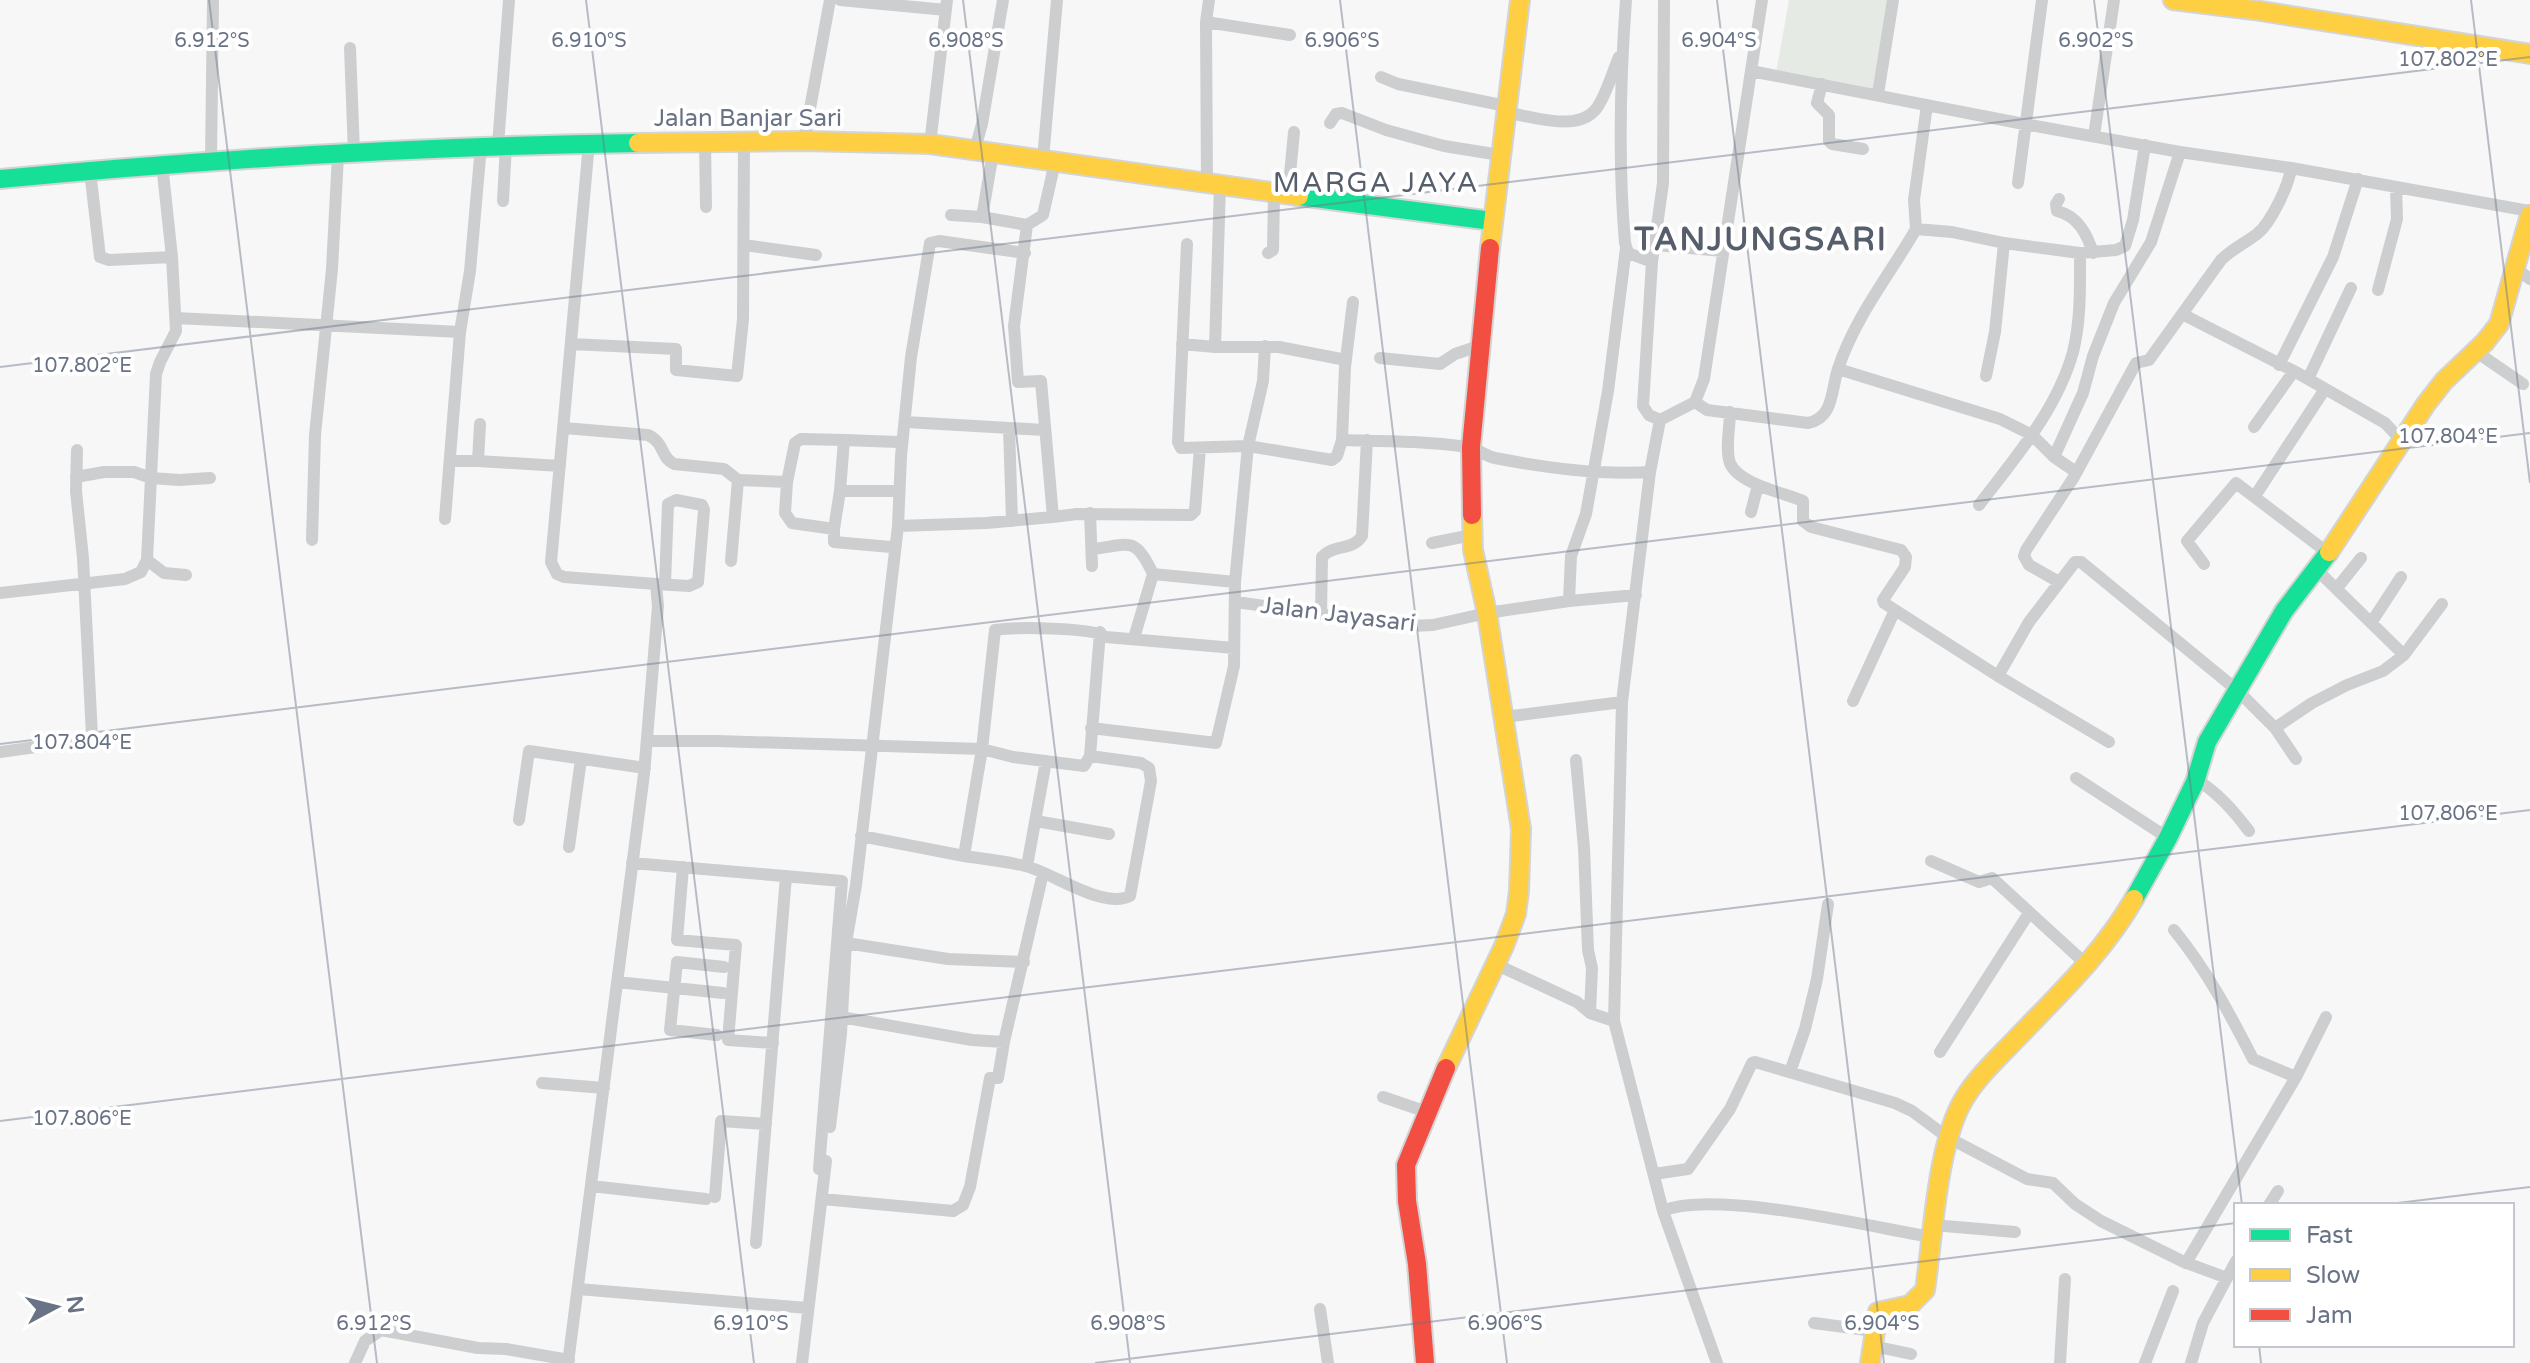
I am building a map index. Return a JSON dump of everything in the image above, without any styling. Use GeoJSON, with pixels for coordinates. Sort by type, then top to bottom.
{"type":"FeatureCollection","features":[{"type":"Feature","properties":{"kind":"main road"},"geometry":{"type":"LineString","coordinates":[[1425,1363],[1406,1170],[1427,1112],[1516,914],[1521,867],[1521,829],[1472,535],[1471,447],[1492,221],[1520,0]]}},
{"type":"Feature","properties":{"kind":"main road"},"geometry":{"type":"LineString","coordinates":[[2173,0],[2530,54]]}},
{"type":"Feature","properties":{"kind":"main road","name":"Jalan Banjar Sari"},"geometry":{"type":"LineString","coordinates":[[0,179],[162,164],[495,145],[705,141],[930,144],[1492,221]]}},
{"type":"Feature","properties":{"kind":"main road"},"geometry":{"type":"LineString","coordinates":[[1872,1347],[1878,1312],[1913,1305],[1921,1299],[1925,1290],[1947,1137],[1963,1100],[1984,1072],[2087,965],[2118,927],[2168,838],[2196,779],[2207,742],[2284,611],[2328,553],[2401,440],[2444,381],[2499,324],[2522,274],[2530,213]]}},
{"type":"Feature","properties":{"kind":"street"},"geometry":{"type":"LineString","coordinates":[[211,161],[213,0]]}},
{"type":"Feature","properties":{"kind":"street"},"geometry":{"type":"LineString","coordinates":[[445,519],[460,332],[495,145],[509,0]]}},
{"type":"Feature","properties":{"kind":"street"},"geometry":{"type":"LineString","coordinates":[[804,141],[830,0]]}},
{"type":"Feature","properties":{"kind":"street"},"geometry":{"type":"LineString","coordinates":[[840,0],[947,5],[930,144]]}},
{"type":"Feature","properties":{"kind":"street"},"geometry":{"type":"LineString","coordinates":[[982,217],[982,124],[1003,0]]}},
{"type":"Feature","properties":{"kind":"street"},"geometry":{"type":"LineString","coordinates":[[951,215],[1027,225],[1043,215],[1049,160],[1057,0]]}},
{"type":"Feature","properties":{"kind":"street"},"geometry":{"type":"LineString","coordinates":[[1209,0],[1206,22],[1213,184],[1220,244],[1215,347]]}},
{"type":"Feature","properties":{"kind":"street"},"geometry":{"type":"LineString","coordinates":[[1569,601],[1571,556],[1586,514],[1610,378],[1626,248],[1621,175],[1622,51],[1626,0]]}},
{"type":"Feature","properties":{"kind":"street"},"geometry":{"type":"LineString","coordinates":[[1660,420],[1649,415],[1643,406],[1652,262],[1663,183],[1664,0]]}},
{"type":"Feature","properties":{"kind":"street"},"geometry":{"type":"LineString","coordinates":[[1660,420],[1695,402],[1704,379],[1762,0]]}},
{"type":"Feature","properties":{"kind":"street"},"geometry":{"type":"LineString","coordinates":[[1878,94],[1893,0]]}},
{"type":"Feature","properties":{"kind":"street"},"geometry":{"type":"LineString","coordinates":[[2018,183],[2042,0]]}},
{"type":"Feature","properties":{"kind":"street"},"geometry":{"type":"LineString","coordinates":[[2094,136],[2114,0]]}},
{"type":"Feature","properties":{"kind":"street"},"geometry":{"type":"LineString","coordinates":[[1206,22],[1290,35]]}},
{"type":"Feature","properties":{"kind":"street"},"geometry":{"type":"LineString","coordinates":[[312,540],[315,435],[346,154],[350,48]]}},
{"type":"Feature","properties":{"kind":"street"},"geometry":{"type":"LineString","coordinates":[[1381,77],[1398,84],[1558,121],[1583,119],[1597,108],[1622,51]]}},
{"type":"Feature","properties":{"kind":"street"},"geometry":{"type":"LineString","coordinates":[[1751,71],[2024,124],[2358,179],[2530,213]]}},
{"type":"Feature","properties":{"kind":"street"},"geometry":{"type":"LineString","coordinates":[[1822,84],[1817,103],[1829,115],[1829,141],[1863,149]]}},
{"type":"Feature","properties":{"kind":"street"},"geometry":{"type":"LineString","coordinates":[[1695,402],[1707,410],[1808,423],[1828,413],[1838,369],[1867,307],[1916,229],[1914,200],[1927,105]]}},
{"type":"Feature","properties":{"kind":"street"},"geometry":{"type":"LineString","coordinates":[[1330,123],[1336,114],[1342,113],[1386,130],[1444,146],[1500,155]]}},
{"type":"Feature","properties":{"kind":"street"},"geometry":{"type":"LineString","coordinates":[[1268,253],[1273,250],[1294,132]]}},
{"type":"Feature","properties":{"kind":"street"},"geometry":{"type":"LineString","coordinates":[[705,141],[706,207]]}},
{"type":"Feature","properties":{"kind":"street"},"geometry":{"type":"LineString","coordinates":[[355,1363],[365,1341],[381,1330],[568,1362],[645,768],[658,606],[661,584],[668,504],[676,500],[702,505],[704,510],[699,579],[689,586],[661,584],[564,577],[552,567],[589,143]]}},
{"type":"Feature","properties":{"kind":"street"},"geometry":{"type":"LineString","coordinates":[[571,344],[675,348],[676,370],[737,376],[743,319],[744,143]]}},
{"type":"Feature","properties":{"kind":"street"},"geometry":{"type":"LineString","coordinates":[[495,145],[503,201]]}},
{"type":"Feature","properties":{"kind":"street"},"geometry":{"type":"LineString","coordinates":[[1916,229],[2086,253],[2125,246],[2133,220],[2145,145]]}},
{"type":"Feature","properties":{"kind":"street"},"geometry":{"type":"LineString","coordinates":[[2054,457],[2083,393],[2093,356],[2114,303],[2151,242],[2180,152]]}},
{"type":"Feature","properties":{"kind":"street"},"geometry":{"type":"LineString","coordinates":[[0,593],[125,579],[141,572],[147,560],[156,374],[176,331],[162,164]]}},
{"type":"Feature","properties":{"kind":"street"},"geometry":{"type":"LineString","coordinates":[[2059,582],[2029,565],[2024,554],[2076,472],[2136,363],[2149,360],[2221,260],[2259,232],[2267,222],[2291,168]]}},
{"type":"Feature","properties":{"kind":"street"},"geometry":{"type":"LineString","coordinates":[[90,171],[100,257],[109,260],[172,257]]}},
{"type":"Feature","properties":{"kind":"street"},"geometry":{"type":"LineString","coordinates":[[2279,365],[2333,257],[2358,179]]}},
{"type":"Feature","properties":{"kind":"street"},"geometry":{"type":"LineString","coordinates":[[2378,290],[2397,219],[2396,187]]}},
{"type":"Feature","properties":{"kind":"street"},"geometry":{"type":"LineString","coordinates":[[1979,505],[2032,435],[2064,377],[2073,351],[2089,240],[2076,220],[2057,211],[2059,199]]}},
{"type":"Feature","properties":{"kind":"street"},"geometry":{"type":"LineString","coordinates":[[1027,225],[1014,326],[1018,382],[1041,381],[1053,517]]}},
{"type":"Feature","properties":{"kind":"street"},"geometry":{"type":"LineString","coordinates":[[802,1363],[822,1199],[846,943],[898,526],[911,357],[930,243],[939,241],[1025,253]]}},
{"type":"Feature","properties":{"kind":"street"},"geometry":{"type":"LineString","coordinates":[[1986,376],[1995,332],[2004,243]]}},
{"type":"Feature","properties":{"kind":"street"},"geometry":{"type":"LineString","coordinates":[[1187,244],[1178,442],[1181,448],[1248,446],[1332,460],[1341,450],[1353,302]]}},
{"type":"Feature","properties":{"kind":"street"},"geometry":{"type":"LineString","coordinates":[[744,245],[816,255]]}},
{"type":"Feature","properties":{"kind":"street"},"geometry":{"type":"LineString","coordinates":[[1656,245],[1722,251]]}},
{"type":"Feature","properties":{"kind":"street"},"geometry":{"type":"LineString","coordinates":[[1626,248],[1628,253],[1652,262]]}},
{"type":"Feature","properties":{"kind":"street"},"geometry":{"type":"LineString","coordinates":[[2308,379],[2351,288]]}},
{"type":"Feature","properties":{"kind":"street"},"geometry":{"type":"LineString","coordinates":[[2182,314],[2294,371],[2385,423],[2401,440]]}},
{"type":"Feature","properties":{"kind":"street"},"geometry":{"type":"LineString","coordinates":[[176,318],[460,332]]}},
{"type":"Feature","properties":{"kind":"street"},"geometry":{"type":"LineString","coordinates":[[1182,344],[1265,346],[1327,354],[1346,360]]}},
{"type":"Feature","properties":{"kind":"street"},"geometry":{"type":"LineString","coordinates":[[1091,728],[1216,743],[1234,666],[1235,582],[1248,446],[1263,381],[1265,346]]}},
{"type":"Feature","properties":{"kind":"street"},"geometry":{"type":"LineString","coordinates":[[1380,358],[1440,364],[1455,354],[1479,346]]}},
{"type":"Feature","properties":{"kind":"street"},"geometry":{"type":"LineString","coordinates":[[2475,351],[2523,384]]}},
{"type":"Feature","properties":{"kind":"street"},"geometry":{"type":"LineString","coordinates":[[1838,369],[1991,415],[2032,435],[2054,457],[2076,472]]}},
{"type":"Feature","properties":{"kind":"street"},"geometry":{"type":"LineString","coordinates":[[2254,427],[2294,371]]}},
{"type":"Feature","properties":{"kind":"street"},"geometry":{"type":"LineString","coordinates":[[2255,496],[2325,389]]}},
{"type":"Feature","properties":{"kind":"street"},"geometry":{"type":"LineString","coordinates":[[1730,412],[1730,463],[1737,472],[1758,485],[1803,501],[1803,521],[1811,527],[1904,553],[1905,567],[1883,600],[1998,676],[2109,742]]}},
{"type":"Feature","properties":{"kind":"street"},"geometry":{"type":"LineString","coordinates":[[1660,420],[1650,472],[1622,702],[1614,1021],[1663,1211],[1717,1363]]}},
{"type":"Feature","properties":{"kind":"street"},"geometry":{"type":"LineString","coordinates":[[906,422],[1044,430]]}},
{"type":"Feature","properties":{"kind":"street"},"geometry":{"type":"LineString","coordinates":[[478,461],[480,424]]}},
{"type":"Feature","properties":{"kind":"street"},"geometry":{"type":"LineString","coordinates":[[564,428],[648,435],[657,440],[668,461],[674,464],[724,469],[738,480],[787,482]]}},
{"type":"Feature","properties":{"kind":"street"},"geometry":{"type":"LineString","coordinates":[[1009,428],[1012,521]]}},
{"type":"Feature","properties":{"kind":"street"},"geometry":{"type":"LineString","coordinates":[[834,529],[789,521],[785,510],[787,482],[795,443],[801,439],[898,442]]}},
{"type":"Feature","properties":{"kind":"street"},"geometry":{"type":"LineString","coordinates":[[844,440],[834,542],[891,547]]}},
{"type":"Feature","properties":{"kind":"street"},"geometry":{"type":"LineString","coordinates":[[1342,440],[1471,447],[1489,457],[1592,472],[1650,472]]}},
{"type":"Feature","properties":{"kind":"street"},"geometry":{"type":"LineString","coordinates":[[1321,614],[1322,557],[1331,550],[1353,545],[1362,536],[1367,440]]}},
{"type":"Feature","properties":{"kind":"street"},"geometry":{"type":"LineString","coordinates":[[898,526],[1012,521],[1090,513],[1191,515],[1195,511],[1200,448]]}},
{"type":"Feature","properties":{"kind":"street"},"geometry":{"type":"LineString","coordinates":[[0,752],[86,740],[92,736],[76,477],[77,450]]}},
{"type":"Feature","properties":{"kind":"street"},"geometry":{"type":"LineString","coordinates":[[450,461],[560,466]]}},
{"type":"Feature","properties":{"kind":"street"},"geometry":{"type":"LineString","coordinates":[[76,477],[94,473],[134,472],[151,478],[210,478]]}},
{"type":"Feature","properties":{"kind":"street"},"geometry":{"type":"LineString","coordinates":[[731,561],[738,480]]}},
{"type":"Feature","properties":{"kind":"street"},"geometry":{"type":"LineString","coordinates":[[2204,564],[2187,541],[2236,483],[2328,553]]}},
{"type":"Feature","properties":{"kind":"street"},"geometry":{"type":"LineString","coordinates":[[1751,512],[1758,485]]}},
{"type":"Feature","properties":{"kind":"street"},"geometry":{"type":"LineString","coordinates":[[840,491],[894,491]]}},
{"type":"Feature","properties":{"kind":"street"},"geometry":{"type":"LineString","coordinates":[[1090,513],[1092,566]]}},
{"type":"Feature","properties":{"kind":"street"},"geometry":{"type":"LineString","coordinates":[[1432,543],[1472,535]]}},
{"type":"Feature","properties":{"kind":"street"},"geometry":{"type":"LineString","coordinates":[[1092,549],[1135,546],[1142,551],[1153,574],[1134,638]]}},
{"type":"Feature","properties":{"kind":"street"},"geometry":{"type":"LineString","coordinates":[[2337,588],[2361,558]]}},
{"type":"Feature","properties":{"kind":"street"},"geometry":{"type":"LineString","coordinates":[[147,560],[164,573],[186,575]]}},
{"type":"Feature","properties":{"kind":"street"},"geometry":{"type":"LineString","coordinates":[[1998,676],[2029,622],[2059,582],[2075,562],[2086,564],[2237,690],[2275,728],[2296,759]]}},
{"type":"Feature","properties":{"kind":"street"},"geometry":{"type":"LineString","coordinates":[[2316,569],[2404,655]]}},
{"type":"Feature","properties":{"kind":"street"},"geometry":{"type":"LineString","coordinates":[[1153,574],[1235,582]]}},
{"type":"Feature","properties":{"kind":"street"},"geometry":{"type":"LineString","coordinates":[[2371,623],[2401,577]]}},
{"type":"Feature","properties":{"kind":"street","name":"Jalan Jayasari"},"geometry":{"type":"LineString","coordinates":[[1236,602],[1410,626],[1433,625],[1487,613],[1569,601],[1636,595]]}},
{"type":"Feature","properties":{"kind":"street"},"geometry":{"type":"LineString","coordinates":[[2275,728],[2312,703],[2383,671],[2404,655],[2442,604]]}},
{"type":"Feature","properties":{"kind":"street"},"geometry":{"type":"LineString","coordinates":[[1853,701],[1895,610]]}},
{"type":"Feature","properties":{"kind":"street"},"geometry":{"type":"LineString","coordinates":[[964,856],[982,749],[995,630],[1071,629],[1100,632],[1106,637],[1234,648]]}},
{"type":"Feature","properties":{"kind":"street"},"geometry":{"type":"LineString","coordinates":[[648,741],[982,749],[1084,766],[1090,756],[1100,632]]}},
{"type":"Feature","properties":{"kind":"street"},"geometry":{"type":"LineString","coordinates":[[1504,717],[1622,702]]}},
{"type":"Feature","properties":{"kind":"street"},"geometry":{"type":"LineString","coordinates":[[519,820],[529,751],[645,768]]}},
{"type":"Feature","properties":{"kind":"street"},"geometry":{"type":"LineString","coordinates":[[861,836],[1027,866],[1084,892],[1122,900],[1130,896],[1151,781],[1149,768],[1141,763],[1090,756]]}},
{"type":"Feature","properties":{"kind":"street"},"geometry":{"type":"LineString","coordinates":[[569,847],[581,759]]}},
{"type":"Feature","properties":{"kind":"street"},"geometry":{"type":"LineString","coordinates":[[1576,760],[1584,848],[1588,950],[1592,968],[1590,1013]]}},
{"type":"Feature","properties":{"kind":"street"},"geometry":{"type":"LineString","coordinates":[[1027,866],[1046,761]]}},
{"type":"Feature","properties":{"kind":"street"},"geometry":{"type":"LineString","coordinates":[[2076,778],[2168,838]]}},
{"type":"Feature","properties":{"kind":"street"},"geometry":{"type":"LineString","coordinates":[[2196,779],[2231,807],[2249,831]]}},
{"type":"Feature","properties":{"kind":"street"},"geometry":{"type":"LineString","coordinates":[[1036,821],[1109,834]]}},
{"type":"Feature","properties":{"kind":"street"},"geometry":{"type":"LineString","coordinates":[[1931,861],[1979,882],[1992,878],[2087,965]]}},
{"type":"Feature","properties":{"kind":"street"},"geometry":{"type":"LineString","coordinates":[[632,863],[842,881],[819,1169]]}},
{"type":"Feature","properties":{"kind":"street"},"geometry":{"type":"LineString","coordinates":[[683,867],[677,940],[736,945],[728,1040],[773,1043]]}},
{"type":"Feature","properties":{"kind":"street"},"geometry":{"type":"LineString","coordinates":[[822,1199],[953,1211],[963,1205],[970,1187],[990,1078],[998,1078],[1043,873]]}},
{"type":"Feature","properties":{"kind":"street"},"geometry":{"type":"LineString","coordinates":[[756,1243],[786,876]]}},
{"type":"Feature","properties":{"kind":"street"},"geometry":{"type":"LineString","coordinates":[[1790,1072],[1805,1029],[1817,979],[1828,904]]}},
{"type":"Feature","properties":{"kind":"street"},"geometry":{"type":"LineString","coordinates":[[1940,1052],[2029,913]]}},
{"type":"Feature","properties":{"kind":"street"},"geometry":{"type":"LineString","coordinates":[[2174,930],[2192,952],[2253,1059],[2296,1077]]}},
{"type":"Feature","properties":{"kind":"street"},"geometry":{"type":"LineString","coordinates":[[846,943],[948,959],[1024,962]]}},
{"type":"Feature","properties":{"kind":"street"},"geometry":{"type":"LineString","coordinates":[[717,1035],[670,1030],[674,988],[677,962],[724,967]]}},
{"type":"Feature","properties":{"kind":"street"},"geometry":{"type":"LineString","coordinates":[[1495,964],[1577,1002],[1590,1013],[1614,1021]]}},
{"type":"Feature","properties":{"kind":"street"},"geometry":{"type":"LineString","coordinates":[[617,982],[723,993]]}},
{"type":"Feature","properties":{"kind":"street"},"geometry":{"type":"LineString","coordinates":[[841,1017],[972,1040],[1004,1042]]}},
{"type":"Feature","properties":{"kind":"street"},"geometry":{"type":"LineString","coordinates":[[2186,1263],[2296,1077],[2326,1017]]}},
{"type":"Feature","properties":{"kind":"street"},"geometry":{"type":"LineString","coordinates":[[1654,1174],[1683,1172],[1692,1165],[1730,1109],[1752,1063],[1895,1103],[1912,1111],[1947,1137],[2027,1179],[2053,1183],[2075,1204],[2101,1221],[2186,1263],[2227,1278]]}},
{"type":"Feature","properties":{"kind":"street"},"geometry":{"type":"LineString","coordinates":[[542,1083],[604,1088]]}},
{"type":"Feature","properties":{"kind":"street"},"geometry":{"type":"LineString","coordinates":[[1383,1097],[1427,1112]]}},
{"type":"Feature","properties":{"kind":"street"},"geometry":{"type":"LineString","coordinates":[[591,1186],[710,1198],[721,1121],[766,1124]]}},
{"type":"Feature","properties":{"kind":"street"},"geometry":{"type":"LineString","coordinates":[[2270,1203],[2278,1191]]}},
{"type":"Feature","properties":{"kind":"street"},"geometry":{"type":"LineString","coordinates":[[1663,1211],[1675,1206],[1721,1204],[1932,1231],[2015,1232]]}},
{"type":"Feature","properties":{"kind":"street"},"geometry":{"type":"LineString","coordinates":[[2191,1363],[2203,1323],[2234,1265]]}},
{"type":"Feature","properties":{"kind":"street"},"geometry":{"type":"LineString","coordinates":[[2060,1363],[2065,1279]]}},
{"type":"Feature","properties":{"kind":"street"},"geometry":{"type":"LineString","coordinates":[[578,1289],[807,1308]]}},
{"type":"Feature","properties":{"kind":"street"},"geometry":{"type":"LineString","coordinates":[[2145,1363],[2173,1291]]}},
{"type":"Feature","properties":{"kind":"street"},"geometry":{"type":"LineString","coordinates":[[1320,1309],[1328,1363]]}},
{"type":"Feature","properties":{"kind":"street"},"geometry":{"type":"LineString","coordinates":[[1814,1323],[1872,1347],[1911,1354]]}},
{"type":"Feature","properties":{"kind":"shaded area"},"geometry":{"type":"Polygon","coordinates":[[[1789,0],[1891,0],[1876,91],[1776,73],[1789,0]]]}},
{"type":"Feature","properties":{"kind":"traffic: fast"},"geometry":{"type":"LineString","coordinates":[[0,179],[319,155],[638,143]]}},
{"type":"Feature","properties":{"kind":"traffic: fast"},"geometry":{"type":"LineString","coordinates":[[1299,196],[1492,221]]}},
{"type":"Feature","properties":{"kind":"traffic: fast"},"geometry":{"type":"LineString","coordinates":[[2134,899],[2195,782],[2207,742],[2284,611],[2329,552]]}},
{"type":"Feature","properties":{"kind":"traffic: slow"},"geometry":{"type":"LineString","coordinates":[[1490,248],[1520,0]]}},
{"type":"Feature","properties":{"kind":"traffic: slow"},"geometry":{"type":"LineString","coordinates":[[2173,0],[2530,54]]}},
{"type":"Feature","properties":{"kind":"traffic: slow"},"geometry":{"type":"LineString","coordinates":[[638,143],[804,141],[930,144],[1299,196]]}},
{"type":"Feature","properties":{"kind":"traffic: slow"},"geometry":{"type":"LineString","coordinates":[[2329,552],[2426,404],[2499,324],[2530,215]]}},
{"type":"Feature","properties":{"kind":"traffic: slow"},"geometry":{"type":"LineString","coordinates":[[1446,1068],[1504,946],[1516,914],[1519,891],[1521,829],[1487,613],[1473,550],[1472,515]]}},
{"type":"Feature","properties":{"kind":"traffic: slow"},"geometry":{"type":"LineString","coordinates":[[1870,1363],[1878,1312],[1910,1305],[1925,1290],[1942,1165],[1955,1118],[1964,1099],[1988,1068],[2094,955],[2134,899]]}},
{"type":"Feature","properties":{"kind":"traffic: jam"},"geometry":{"type":"LineString","coordinates":[[1472,515],[1471,447],[1490,248]]}},
{"type":"Feature","properties":{"kind":"traffic: jam"},"geometry":{"type":"LineString","coordinates":[[1425,1363],[1417,1264],[1407,1201],[1406,1165],[1446,1068]]}},
{"type":"Feature","properties":{"kind":"district","name":"MARGA JAYA"},"geometry":{"type":"Point","coordinates":[1376,182]}},
{"type":"Feature","properties":{"kind":"district","name":"TANJUNGSARI"},"geometry":{"type":"Point","coordinates":[1761,239]}}]}
